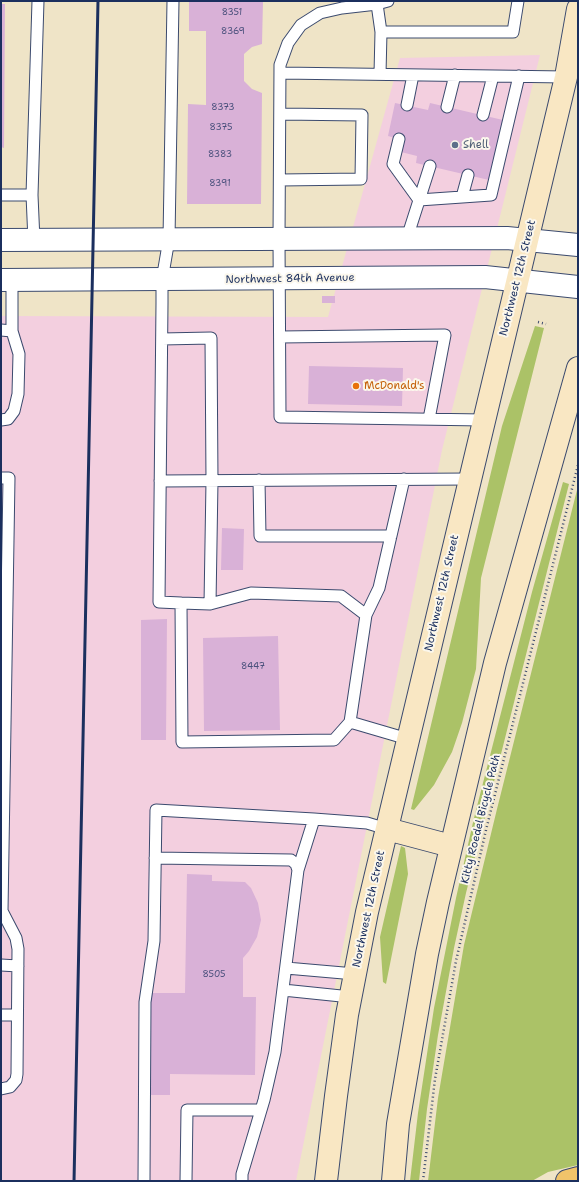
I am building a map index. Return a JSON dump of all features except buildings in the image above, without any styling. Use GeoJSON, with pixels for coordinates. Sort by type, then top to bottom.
{"type":"FeatureCollection","features":[{"type":"Feature","properties":{"kind":"highway"},"geometry":{"type":"LineString","coordinates":[[567,1181],[578,1178]]}},
{"type":"Feature","properties":{"kind":"main road","name":"Northwest 12th Street"},"geometry":{"type":"LineString","coordinates":[[326,1181],[336,1096],[351,997],[367,912],[566,77],[578,10]]}},
{"type":"Feature","properties":{"kind":"main road"},"geometry":{"type":"LineString","coordinates":[[393,1181],[398,1124],[427,954],[438,902],[494,663],[578,368]]}},
{"type":"Feature","properties":{"kind":"main road"},"geometry":{"type":"LineString","coordinates":[[387,829],[451,846]]}},
{"type":"Feature","properties":{"kind":"street"},"geometry":{"type":"LineString","coordinates":[[1,240],[507,238],[578,245]]}},
{"type":"Feature","properties":{"kind":"street","name":"Northwest 84th Avenue"},"geometry":{"type":"LineString","coordinates":[[7,280],[485,277],[578,287]]}},
{"type":"Feature","properties":{"kind":"lane"},"geometry":{"type":"LineString","coordinates":[[34,240],[32,195],[38,1]]}},
{"type":"Feature","properties":{"kind":"lane"},"geometry":{"type":"LineString","coordinates":[[173,1],[169,239],[162,280],[159,602],[210,604],[251,593],[341,596],[366,615]]}},
{"type":"Feature","properties":{"kind":"lane"},"geometry":{"type":"LineString","coordinates":[[380,32],[513,32],[518,1]]}},
{"type":"Feature","properties":{"kind":"lane"},"geometry":{"type":"LineString","coordinates":[[380,74],[382,3],[342,8],[320,13],[301,25],[288,43],[280,64],[280,417],[484,420]]}},
{"type":"Feature","properties":{"kind":"lane"},"geometry":{"type":"LineString","coordinates":[[281,73],[566,77]]}},
{"type":"Feature","properties":{"kind":"lane"},"geometry":{"type":"LineString","coordinates":[[407,105],[413,75]]}},
{"type":"Feature","properties":{"kind":"lane"},"geometry":{"type":"LineString","coordinates":[[447,106],[454,75]]}},
{"type":"Feature","properties":{"kind":"lane"},"geometry":{"type":"LineString","coordinates":[[482,115],[492,76]]}},
{"type":"Feature","properties":{"kind":"lane"},"geometry":{"type":"LineString","coordinates":[[419,200],[491,195],[519,76]]}},
{"type":"Feature","properties":{"kind":"lane"},"geometry":{"type":"LineString","coordinates":[[280,180],[361,179],[362,115],[281,114]]}},
{"type":"Feature","properties":{"kind":"lane"},"geometry":{"type":"LineString","coordinates":[[399,139],[393,164],[419,200]]}},
{"type":"Feature","properties":{"kind":"lane"},"geometry":{"type":"LineString","coordinates":[[407,238],[430,166]]}},
{"type":"Feature","properties":{"kind":"lane"},"geometry":{"type":"LineString","coordinates":[[462,197],[468,175]]}},
{"type":"Feature","properties":{"kind":"lane"},"geometry":{"type":"LineString","coordinates":[[1,195],[32,195]]}},
{"type":"Feature","properties":{"kind":"lane"},"geometry":{"type":"LineString","coordinates":[[1,420],[8,419],[14,411],[18,394],[19,354],[7,331],[7,280]]}},
{"type":"Feature","properties":{"kind":"lane"},"geometry":{"type":"LineString","coordinates":[[280,337],[445,336],[429,419]]}},
{"type":"Feature","properties":{"kind":"lane"},"geometry":{"type":"LineString","coordinates":[[162,339],[211,338],[212,481],[210,604]]}},
{"type":"Feature","properties":{"kind":"lane"},"geometry":{"type":"LineString","coordinates":[[1,478],[9,478],[2,911],[18,944],[16,1080],[10,1087],[1,1089]]}},
{"type":"Feature","properties":{"kind":"lane"},"geometry":{"type":"LineString","coordinates":[[259,480],[260,536],[391,536]]}},
{"type":"Feature","properties":{"kind":"lane"},"geometry":{"type":"LineString","coordinates":[[181,603],[182,742],[334,740],[350,722],[366,615],[379,588],[404,480]]}},
{"type":"Feature","properties":{"kind":"lane"},"geometry":{"type":"LineString","coordinates":[[160,481],[469,480]]}},
{"type":"Feature","properties":{"kind":"lane"},"geometry":{"type":"LineString","coordinates":[[350,722],[408,739]]}},
{"type":"Feature","properties":{"kind":"lane"},"geometry":{"type":"LineString","coordinates":[[144,1181],[146,1002],[154,941],[156,810],[367,823],[387,829]]}},
{"type":"Feature","properties":{"kind":"lane"},"geometry":{"type":"LineString","coordinates":[[242,1181],[242,1174],[261,1110],[275,1052],[298,870],[314,819]]}},
{"type":"Feature","properties":{"kind":"lane"},"geometry":{"type":"LineString","coordinates":[[155,858],[291,860],[296,864],[298,870]]}},
{"type":"Feature","properties":{"kind":"lane"},"geometry":{"type":"LineString","coordinates":[[1,965],[18,966]]}},
{"type":"Feature","properties":{"kind":"lane"},"geometry":{"type":"LineString","coordinates":[[286,968],[355,974]]}},
{"type":"Feature","properties":{"kind":"lane"},"geometry":{"type":"LineString","coordinates":[[283,990],[351,997]]}},
{"type":"Feature","properties":{"kind":"lane"},"geometry":{"type":"LineString","coordinates":[[1,1015],[17,1015]]}},
{"type":"Feature","properties":{"kind":"lane"},"geometry":{"type":"LineString","coordinates":[[186,1181],[187,1110],[261,1110]]}},
{"type":"Feature","properties":{"kind":"path"},"geometry":{"type":"LineString","coordinates":[[538,322],[546,324]]}},
{"type":"Feature","properties":{"kind":"path","name":"Kitty Roedel Bicycle Path"},"geometry":{"type":"LineString","coordinates":[[424,1181],[435,1080],[456,961],[486,830],[578,465]]}},
{"type":"Feature","properties":{"kind":"shaded area"},"geometry":{"type":"Polygon","coordinates":[[[540,55],[442,450],[296,1181],[1,1181],[1,316],[328,317],[400,58],[540,55]]]}},
{"type":"Feature","properties":{"kind":"green space"},"geometry":{"type":"Polygon","coordinates":[[[535,326],[544,328],[481,578],[476,669],[462,723],[452,752],[434,785],[414,810],[411,809],[502,426],[535,326]]]}},
{"type":"Feature","properties":{"kind":"green space"},"geometry":{"type":"Polygon","coordinates":[[[563,482],[569,484],[466,893],[454,948],[438,1035],[427,1109],[419,1181],[410,1181],[418,1113],[434,1008],[456,898],[474,818],[532,592],[563,482]]]}},
{"type":"Feature","properties":{"kind":"green space"},"geometry":{"type":"Polygon","coordinates":[[[578,486],[578,1165],[548,1172],[532,1181],[428,1181],[438,1098],[464,945],[578,486]]]}},
{"type":"Feature","properties":{"kind":"green space"},"geometry":{"type":"Polygon","coordinates":[[[401,846],[405,848],[408,874],[386,984],[383,982],[380,937],[401,846]]]}},
{"type":"Feature","properties":{"kind":"railway"},"geometry":{"type":"LineString","coordinates":[[74,1181],[98,1]]}},
{"type":"Feature","properties":{"kind":"place","name":"Shell"},"geometry":{"type":"Point","coordinates":[455,145]}},
{"type":"Feature","properties":{"kind":"place","name":"McDonald's"},"geometry":{"type":"Point","coordinates":[356,386]}}]}
